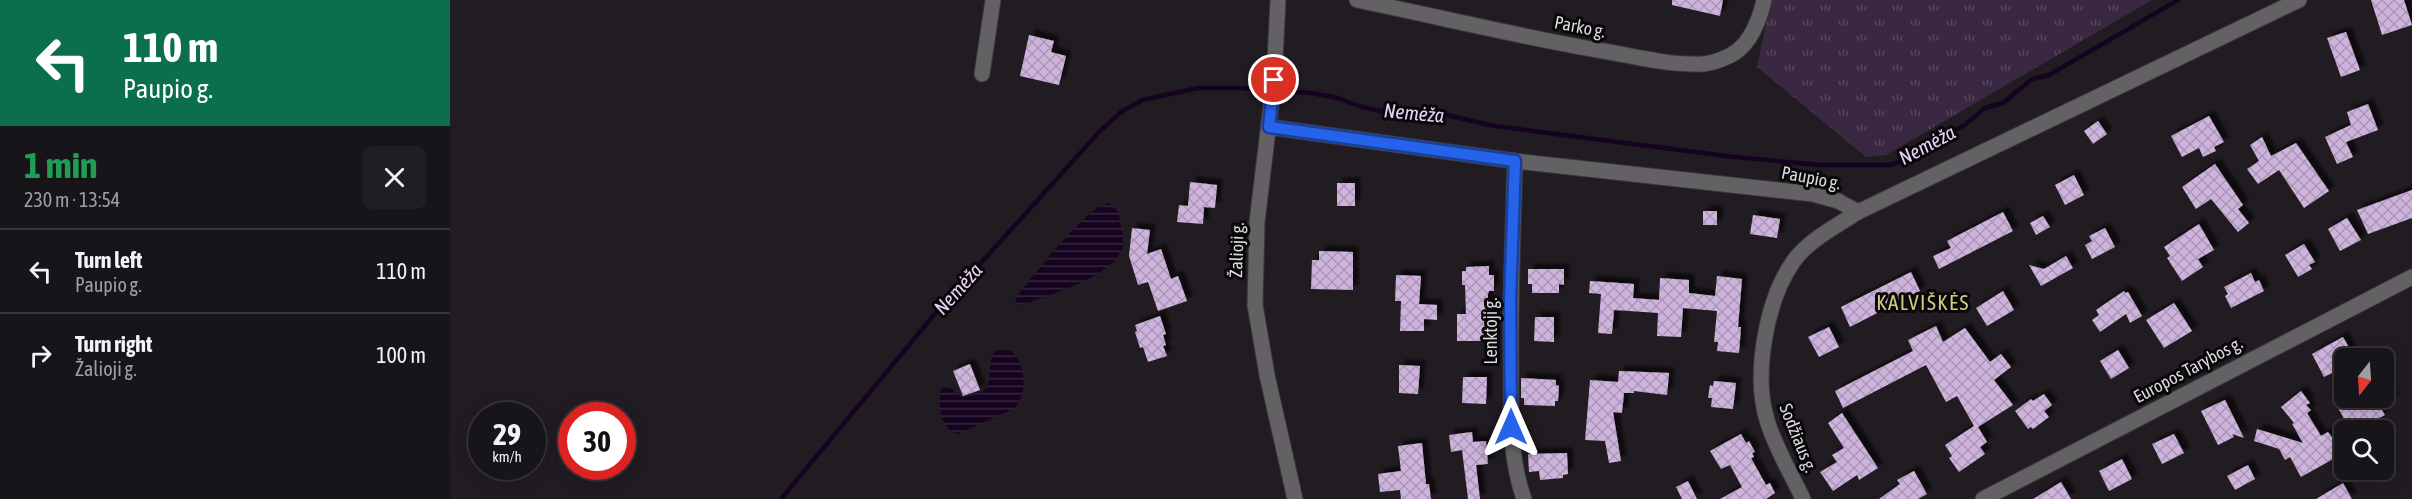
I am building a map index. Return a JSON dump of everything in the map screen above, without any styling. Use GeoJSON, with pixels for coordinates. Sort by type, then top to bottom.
{"type":"FeatureCollection","features":[{"type":"Feature","properties":{"kind":"street"},"geometry":{"type":"LineString","coordinates":[[982,74],[993,0]]}},
{"type":"Feature","properties":{"kind":"street","name":"Žalioji g."},"geometry":{"type":"LineString","coordinates":[[1278,0],[1274,80],[1257,222],[1255,305],[1267,375],[1295,499]]}},
{"type":"Feature","properties":{"kind":"street","name":"Parko g."},"geometry":{"type":"LineString","coordinates":[[1357,0],[1576,47],[1696,65],[1730,56],[1742,47],[1760,17],[1764,0]]}},
{"type":"Feature","properties":{"kind":"street","name":"Paupio g."},"geometry":{"type":"LineString","coordinates":[[1269,127],[1515,161],[1813,194],[1838,201],[1858,212],[2299,0]]}},
{"type":"Feature","properties":{"kind":"street","name":"Lenktoji g."},"geometry":{"type":"LineString","coordinates":[[1515,161],[1510,301],[1511,427],[1519,485],[1524,499]]}},
{"type":"Feature","properties":{"kind":"street","name":"Sodžiaus g."},"geometry":{"type":"LineString","coordinates":[[1803,499],[1767,420],[1762,397],[1766,332],[1772,307],[1794,261],[1809,245],[1858,212]]}},
{"type":"Feature","properties":{"kind":"street","name":"Europos Tarybos g."},"geometry":{"type":"LineString","coordinates":[[1983,499],[2412,277]]}},
{"type":"Feature","properties":{"kind":"green space"},"geometry":{"type":"Polygon","coordinates":[[[1771,0],[2152,0],[1886,155],[1866,157],[1757,67],[1771,0]]]}},
{"type":"Feature","properties":{"kind":"shaded area"},"geometry":{"type":"Polygon","coordinates":[[[1108,203],[1116,210],[1120,218],[1123,244],[1119,255],[1109,266],[1080,283],[1017,305],[1015,302],[1020,292],[1061,242],[1086,217],[1108,203]]]}},
{"type":"Feature","properties":{"kind":"shaded area"},"geometry":{"type":"Polygon","coordinates":[[[996,350],[1011,351],[1020,363],[1024,378],[1019,401],[1015,408],[958,434],[952,432],[944,422],[940,409],[941,389],[951,388],[961,397],[983,391],[987,386],[992,357],[996,350]]]}},
{"type":"Feature","properties":{"kind":"building"},"geometry":{"type":"Polygon","coordinates":[[[1672,0],[1723,0],[1720,16],[1672,5],[1672,0]]]}},
{"type":"Feature","properties":{"kind":"building"},"geometry":{"type":"Polygon","coordinates":[[[2371,0],[2404,0],[2412,25],[2382,35],[2371,0]]]}},
{"type":"Feature","properties":{"kind":"building"},"geometry":{"type":"Polygon","coordinates":[[[2346,32],[2360,70],[2341,77],[2327,38],[2346,32]]]}},
{"type":"Feature","properties":{"kind":"building"},"geometry":{"type":"Polygon","coordinates":[[[1029,35],[1054,41],[1051,52],[1066,56],[1059,85],[1020,76],[1029,35]]]}},
{"type":"Feature","properties":{"kind":"building"},"geometry":{"type":"Polygon","coordinates":[[[2368,104],[2378,130],[2346,142],[2353,157],[2337,164],[2325,137],[2351,125],[2347,112],[2368,104]]]}},
{"type":"Feature","properties":{"kind":"building"},"geometry":{"type":"Polygon","coordinates":[[[2209,116],[2224,142],[2214,147],[2216,151],[2203,157],[2199,148],[2182,157],[2171,136],[2209,116]]]}},
{"type":"Feature","properties":{"kind":"building"},"geometry":{"type":"Polygon","coordinates":[[[2098,121],[2107,134],[2093,144],[2084,131],[2098,121]]]}},
{"type":"Feature","properties":{"kind":"building"},"geometry":{"type":"Polygon","coordinates":[[[2262,137],[2271,156],[2296,143],[2329,191],[2304,208],[2279,170],[2258,184],[2247,169],[2259,161],[2250,145],[2262,137]]]}},
{"type":"Feature","properties":{"kind":"building"},"geometry":{"type":"Polygon","coordinates":[[[2215,164],[2243,205],[2238,209],[2249,223],[2238,232],[2211,199],[2196,209],[2182,187],[2215,164]]]}},
{"type":"Feature","properties":{"kind":"building"},"geometry":{"type":"Polygon","coordinates":[[[2074,175],[2084,195],[2065,205],[2055,185],[2074,175]]]}},
{"type":"Feature","properties":{"kind":"building"},"geometry":{"type":"Polygon","coordinates":[[[1190,182],[1217,185],[1215,208],[1204,207],[1203,224],[1177,222],[1179,205],[1188,206],[1190,182]]]}},
{"type":"Feature","properties":{"kind":"building"},"geometry":{"type":"Polygon","coordinates":[[[1337,183],[1355,183],[1355,206],[1337,206],[1337,183]]]}},
{"type":"Feature","properties":{"kind":"building"},"geometry":{"type":"Polygon","coordinates":[[[2412,190],[2412,218],[2368,234],[2357,210],[2412,190]]]}},
{"type":"Feature","properties":{"kind":"building"},"geometry":{"type":"Polygon","coordinates":[[[1703,211],[1717,211],[1717,225],[1703,225],[1703,211]]]}},
{"type":"Feature","properties":{"kind":"building"},"geometry":{"type":"Polygon","coordinates":[[[2003,212],[2013,231],[1939,269],[1933,256],[1951,248],[1947,241],[2003,212]]]}},
{"type":"Feature","properties":{"kind":"building"},"geometry":{"type":"Polygon","coordinates":[[[1753,215],[1780,219],[1777,238],[1750,234],[1753,215]]]}},
{"type":"Feature","properties":{"kind":"building"},"geometry":{"type":"Polygon","coordinates":[[[2043,216],[2050,227],[2036,235],[2030,223],[2043,216]]]}},
{"type":"Feature","properties":{"kind":"building"},"geometry":{"type":"Polygon","coordinates":[[[2347,218],[2361,240],[2340,251],[2328,229],[2347,218]]]}},
{"type":"Feature","properties":{"kind":"building"},"geometry":{"type":"Polygon","coordinates":[[[2199,224],[2214,250],[2198,259],[2203,267],[2182,281],[2167,258],[2170,256],[2164,247],[2199,224]]]}},
{"type":"Feature","properties":{"kind":"building"},"geometry":{"type":"Polygon","coordinates":[[[1132,228],[1150,230],[1147,254],[1161,249],[1171,279],[1178,276],[1187,301],[1158,311],[1148,282],[1138,285],[1129,256],[1132,228]]]}},
{"type":"Feature","properties":{"kind":"building"},"geometry":{"type":"Polygon","coordinates":[[[2105,228],[2115,247],[2092,259],[2085,245],[2092,241],[2089,236],[2105,228]]]}},
{"type":"Feature","properties":{"kind":"building"},"geometry":{"type":"Polygon","coordinates":[[[2304,244],[2315,262],[2309,265],[2312,269],[2298,277],[2285,255],[2304,244]]]}},
{"type":"Feature","properties":{"kind":"building"},"geometry":{"type":"Polygon","coordinates":[[[1319,251],[1353,252],[1353,290],[1311,289],[1312,260],[1319,260],[1319,251]]]}},
{"type":"Feature","properties":{"kind":"building"},"geometry":{"type":"Polygon","coordinates":[[[2066,256],[2073,268],[2041,286],[2029,265],[2044,269],[2066,256]]]}},
{"type":"Feature","properties":{"kind":"building"},"geometry":{"type":"Polygon","coordinates":[[[1489,266],[1489,275],[1494,275],[1494,291],[1489,291],[1488,294],[1488,324],[1493,324],[1492,341],[1457,341],[1457,314],[1466,314],[1462,271],[1466,271],[1466,267],[1489,266]]]}},
{"type":"Feature","properties":{"kind":"building"},"geometry":{"type":"Polygon","coordinates":[[[1528,269],[1564,269],[1564,285],[1559,284],[1559,293],[1532,293],[1532,284],[1528,284],[1528,269]]]}},
{"type":"Feature","properties":{"kind":"building"},"geometry":{"type":"Polygon","coordinates":[[[1911,272],[1920,291],[1850,327],[1841,307],[1911,272]]]}},
{"type":"Feature","properties":{"kind":"building"},"geometry":{"type":"Polygon","coordinates":[[[2251,273],[2255,282],[2259,280],[2264,291],[2231,308],[2225,296],[2228,294],[2224,287],[2251,273]]]}},
{"type":"Feature","properties":{"kind":"building"},"geometry":{"type":"Polygon","coordinates":[[[1396,275],[1421,276],[1419,304],[1437,305],[1437,320],[1424,319],[1424,331],[1400,331],[1401,301],[1395,301],[1396,275]]]}},
{"type":"Feature","properties":{"kind":"building"},"geometry":{"type":"Polygon","coordinates":[[[1717,276],[1742,279],[1738,327],[1741,327],[1739,353],[1717,351],[1718,342],[1714,342],[1717,311],[1683,308],[1681,337],[1657,336],[1658,313],[1614,310],[1612,334],[1598,333],[1601,294],[1589,293],[1590,281],[1634,284],[1633,298],[1659,300],[1660,278],[1689,280],[1689,293],[1715,296],[1717,276]]]}},
{"type":"Feature","properties":{"kind":"building"},"geometry":{"type":"Polygon","coordinates":[[[2003,291],[2014,310],[1987,326],[1976,308],[2003,291]]]}},
{"type":"Feature","properties":{"kind":"building"},"geometry":{"type":"Polygon","coordinates":[[[2124,291],[2128,292],[2142,316],[2130,323],[2126,314],[2100,332],[2092,320],[2099,315],[2096,310],[2124,291]]]}},
{"type":"Feature","properties":{"kind":"building"},"geometry":{"type":"Polygon","coordinates":[[[2174,303],[2192,331],[2164,348],[2146,320],[2174,303]]]}},
{"type":"Feature","properties":{"kind":"building"},"geometry":{"type":"Polygon","coordinates":[[[1160,316],[1166,334],[1163,335],[1166,345],[1163,346],[1167,356],[1148,362],[1143,347],[1140,348],[1135,325],[1160,316]]]}},
{"type":"Feature","properties":{"kind":"building"},"geometry":{"type":"Polygon","coordinates":[[[1535,317],[1554,317],[1554,342],[1534,341],[1535,317]]]}},
{"type":"Feature","properties":{"kind":"building"},"geometry":{"type":"Polygon","coordinates":[[[1936,326],[1943,342],[1965,328],[1990,362],[2001,354],[2011,367],[1994,380],[2013,405],[1978,427],[1987,442],[1980,447],[1985,454],[1959,472],[1949,458],[1952,456],[1945,445],[1974,426],[1957,396],[1946,402],[1926,365],[1843,408],[1835,391],[1913,351],[1908,340],[1936,326]]]}},
{"type":"Feature","properties":{"kind":"building"},"geometry":{"type":"Polygon","coordinates":[[[1829,327],[1839,347],[1819,357],[1808,337],[1829,327]]]}},
{"type":"Feature","properties":{"kind":"building"},"geometry":{"type":"Polygon","coordinates":[[[2343,337],[2349,348],[2334,348],[2334,372],[2324,377],[2312,354],[2343,337]]]}},
{"type":"Feature","properties":{"kind":"building"},"geometry":{"type":"Polygon","coordinates":[[[2118,350],[2129,368],[2111,379],[2100,361],[2118,350]]]}},
{"type":"Feature","properties":{"kind":"building"},"geometry":{"type":"Polygon","coordinates":[[[970,364],[980,390],[963,396],[953,371],[970,364]]]}},
{"type":"Feature","properties":{"kind":"building"},"geometry":{"type":"Polygon","coordinates":[[[1399,365],[1420,366],[1418,394],[1399,393],[1399,365]]]}},
{"type":"Feature","properties":{"kind":"building"},"geometry":{"type":"Polygon","coordinates":[[[1619,371],[1669,373],[1667,395],[1634,391],[1634,393],[1624,393],[1622,413],[1613,412],[1621,461],[1609,463],[1605,441],[1585,440],[1590,380],[1618,382],[1619,371]]]}},
{"type":"Feature","properties":{"kind":"building"},"geometry":{"type":"Polygon","coordinates":[[[1463,377],[1487,377],[1486,404],[1462,403],[1463,377]]]}},
{"type":"Feature","properties":{"kind":"building"},"geometry":{"type":"Polygon","coordinates":[[[1521,378],[1556,380],[1556,385],[1559,386],[1558,401],[1555,401],[1555,406],[1524,405],[1524,398],[1521,398],[1521,378]]]}},
{"type":"Feature","properties":{"kind":"building"},"geometry":{"type":"Polygon","coordinates":[[[1714,381],[1736,383],[1733,409],[1711,407],[1712,398],[1708,398],[1710,385],[1713,386],[1714,381]]]}},
{"type":"Feature","properties":{"kind":"building"},"geometry":{"type":"Polygon","coordinates":[[[2301,391],[2310,403],[2306,405],[2311,410],[2307,413],[2321,436],[2328,432],[2334,440],[2334,459],[2301,477],[2290,457],[2285,460],[2279,449],[2254,441],[2257,429],[2303,443],[2292,424],[2294,423],[2281,407],[2301,391]]]}},
{"type":"Feature","properties":{"kind":"building"},"geometry":{"type":"Polygon","coordinates":[[[2044,394],[2052,405],[2044,411],[2049,417],[2033,429],[2031,427],[2028,429],[2015,411],[2031,399],[2033,401],[2044,394]]]}},
{"type":"Feature","properties":{"kind":"building"},"geometry":{"type":"Polygon","coordinates":[[[2225,400],[2244,438],[2232,434],[2234,437],[2218,445],[2201,411],[2225,400]]]}},
{"type":"Feature","properties":{"kind":"building"},"geometry":{"type":"Polygon","coordinates":[[[2338,408],[2381,408],[2385,415],[2376,420],[2345,420],[2338,408]]]}},
{"type":"Feature","properties":{"kind":"building"},"geometry":{"type":"Polygon","coordinates":[[[1842,413],[1878,468],[1859,480],[1857,475],[1833,491],[1820,472],[1837,462],[1832,455],[1844,448],[1828,423],[1842,413]]]}},
{"type":"Feature","properties":{"kind":"building"},"geometry":{"type":"Polygon","coordinates":[[[1472,432],[1473,442],[1486,441],[1488,464],[1476,465],[1480,499],[1468,499],[1462,450],[1451,452],[1449,435],[1472,432]]]}},
{"type":"Feature","properties":{"kind":"building"},"geometry":{"type":"Polygon","coordinates":[[[1741,434],[1746,443],[1749,441],[1755,452],[1752,453],[1754,457],[1751,458],[1766,485],[1770,483],[1775,493],[1766,499],[1720,499],[1742,487],[1730,465],[1721,469],[1710,451],[1741,434]]]}},
{"type":"Feature","properties":{"kind":"building"},"geometry":{"type":"Polygon","coordinates":[[[2174,434],[2184,453],[2162,464],[2152,444],[2174,434]]]}},
{"type":"Feature","properties":{"kind":"building"},"geometry":{"type":"Polygon","coordinates":[[[1422,443],[1426,484],[1429,484],[1431,499],[1401,499],[1400,490],[1380,492],[1378,474],[1401,471],[1398,446],[1422,443]]]}},
{"type":"Feature","properties":{"kind":"building"},"geometry":{"type":"Polygon","coordinates":[[[1567,453],[1568,474],[1563,475],[1563,478],[1540,480],[1539,471],[1529,472],[1528,454],[1567,453]]]}},
{"type":"Feature","properties":{"kind":"building"},"geometry":{"type":"Polygon","coordinates":[[[2122,459],[2132,479],[2109,491],[2099,471],[2122,459]]]}},
{"type":"Feature","properties":{"kind":"building"},"geometry":{"type":"Polygon","coordinates":[[[2248,465],[2255,479],[2235,490],[2227,476],[2248,465]]]}},
{"type":"Feature","properties":{"kind":"building"},"geometry":{"type":"Polygon","coordinates":[[[1914,471],[1927,494],[1918,499],[1879,499],[1900,484],[1897,480],[1914,471]]]}},
{"type":"Feature","properties":{"kind":"building"},"geometry":{"type":"Polygon","coordinates":[[[1688,481],[1697,499],[1682,499],[1676,487],[1688,481]]]}},
{"type":"Feature","properties":{"kind":"building"},"geometry":{"type":"Polygon","coordinates":[[[2061,482],[2071,499],[2033,499],[2061,482]]]}},
{"type":"Feature","properties":{"kind":"building"},"geometry":{"type":"Polygon","coordinates":[[[2343,483],[2352,499],[2316,499],[2343,483]]]}},
{"type":"Feature","properties":{"kind":"waterway","name":"Nemėža"},"geometry":{"type":"LineString","coordinates":[[781,499],[933,316],[1100,131],[1121,112],[1142,100],[1198,88],[1311,93],[1338,98],[1380,111],[1425,110],[1494,126],[1726,156],[1819,165],[1890,165],[1902,161],[1913,150],[1965,125],[1985,108],[2003,103],[2032,79],[2049,75],[2178,0]]}},
{"type":"Feature","properties":{"kind":"district","name":"KALVIŠKĖS"},"geometry":{"type":"Point","coordinates":[1923,303]}},
{"type":"Feature","properties":{"kind":"route"},"geometry":{"type":"LineString","coordinates":[[1274,80],[1269,127],[1515,161],[1510,301],[1511,427]]}}]}
